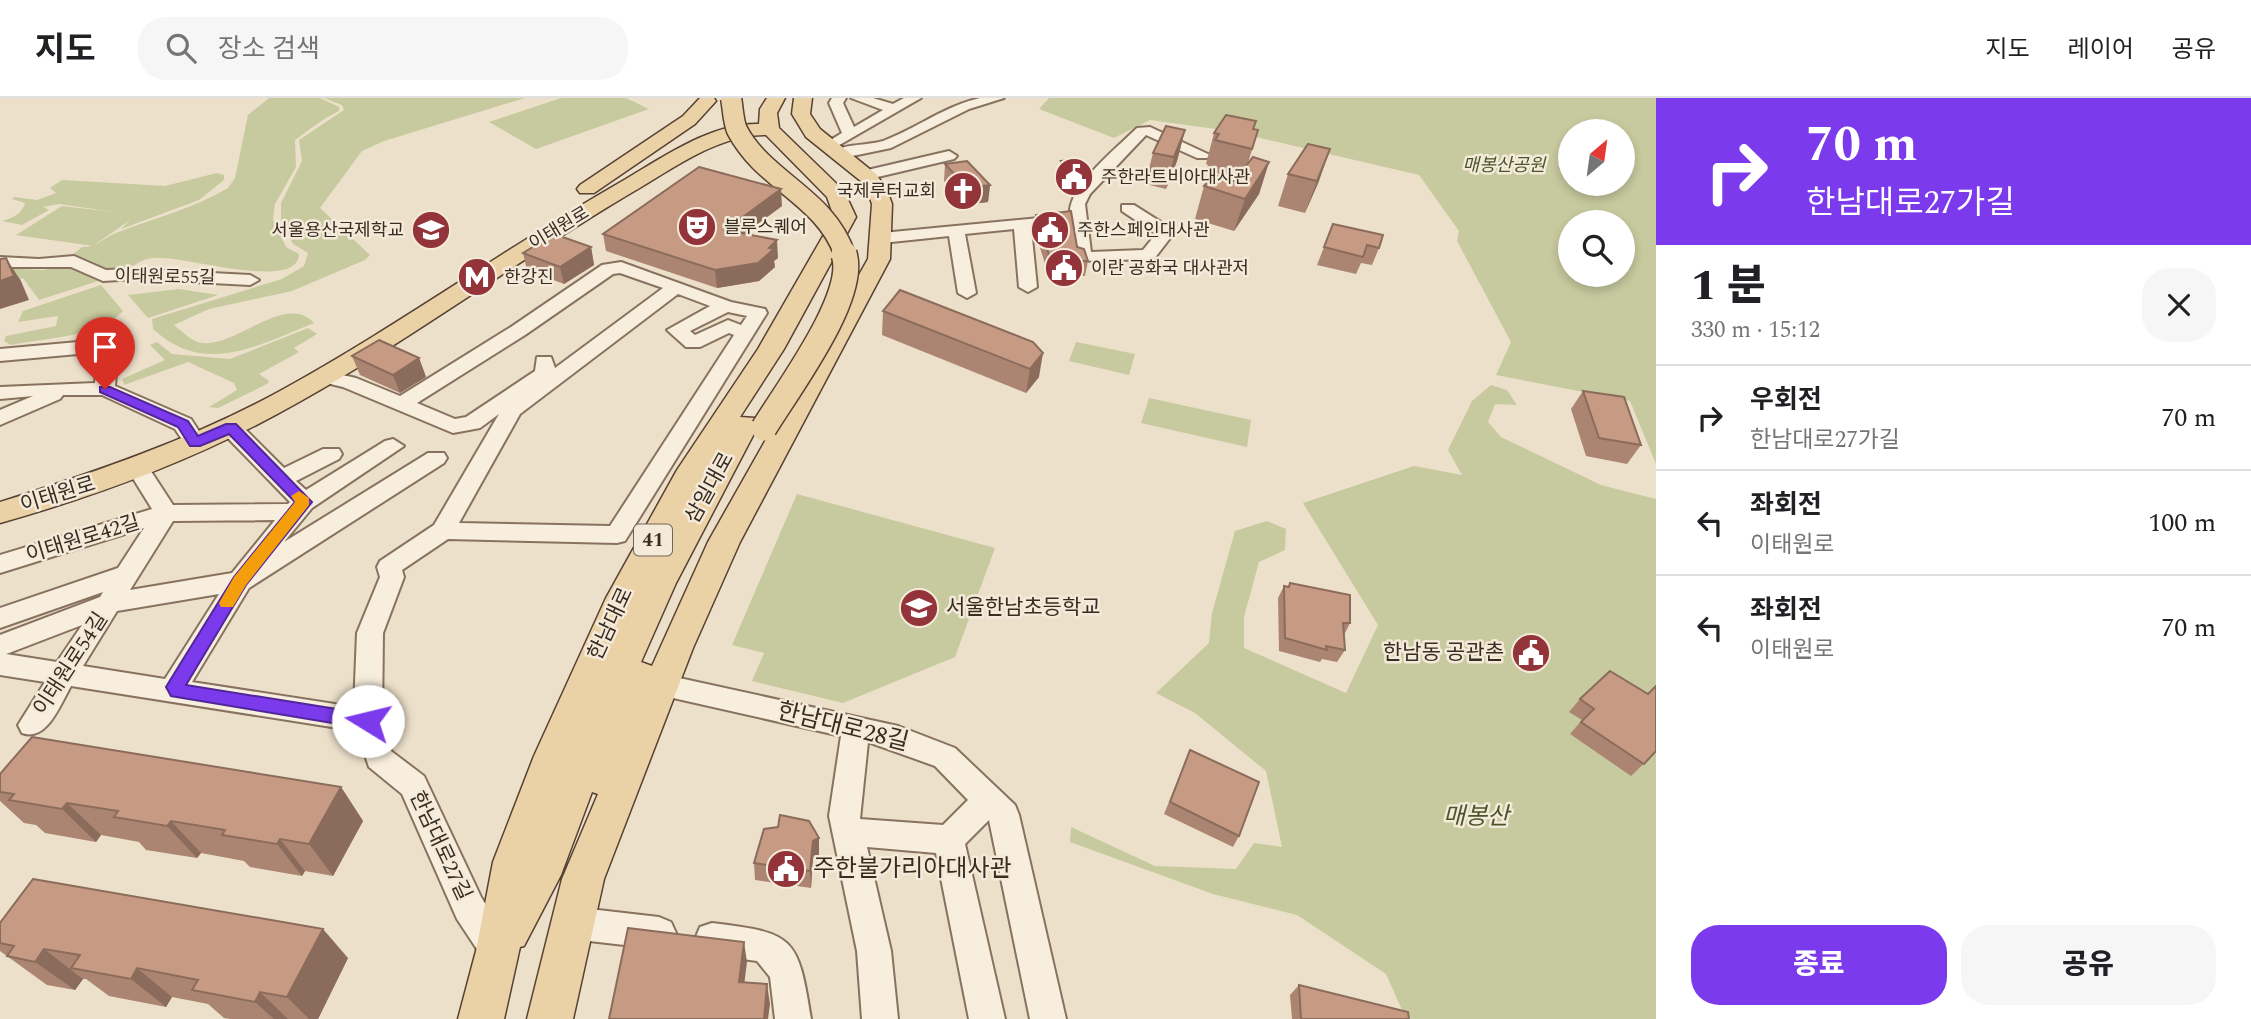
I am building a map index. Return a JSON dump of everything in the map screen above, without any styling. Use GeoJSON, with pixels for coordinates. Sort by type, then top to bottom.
{"type":"FeatureCollection","features":[{"type":"Feature","properties":{"kind":"main road","name":"삼일대로"},"geometry":{"type":"LineString","coordinates":[[498,951],[541,875],[606,702],[660,583],[755,426],[842,296],[845,258],[839,234],[822,213],[743,144],[734,125],[731,98]]}},
{"type":"Feature","properties":{"kind":"main road","name":"이태원로"},"geometry":{"type":"LineString","coordinates":[[653,174],[674,154],[765,98]]}},
{"type":"Feature","properties":{"kind":"main road"},"geometry":{"type":"LineString","coordinates":[[776,98],[768,112],[767,122],[771,130],[793,137],[846,176],[882,232]]}},
{"type":"Feature","properties":{"kind":"main road","name":"이태원로"},"geometry":{"type":"LineString","coordinates":[[0,513],[96,484],[231,428],[325,377],[560,226],[653,174],[717,153],[771,130],[802,106],[823,98]]}},
{"type":"Feature","properties":{"kind":"main road","name":"삼일대로"},"geometry":{"type":"LineString","coordinates":[[583,879],[598,790],[629,702],[755,426],[822,296],[827,276],[826,251],[814,222],[733,150],[722,136],[707,102]]}},
{"type":"Feature","properties":{"kind":"main road"},"geometry":{"type":"LineString","coordinates":[[560,226],[551,220],[567,202],[689,120],[707,102]]}},
{"type":"Feature","properties":{"kind":"main road","name":"한남대로"},"geometry":{"type":"LineString","coordinates":[[481,1019],[498,951],[513,862],[552,757],[622,598],[691,470],[771,349],[845,217],[825,156],[802,106]]}},
{"type":"Feature","properties":{"kind":"main road","name":"한남대로"},"geometry":{"type":"LineString","coordinates":[[550,1019],[583,879],[660,685],[724,542],[879,259],[882,204],[878,193],[865,175],[771,130]]}},
{"type":"Feature","properties":{"kind":"main road","name":"이태원로"},"geometry":{"type":"LineString","coordinates":[[717,153],[825,156]]}},
{"type":"Feature","properties":{"kind":"street"},"geometry":{"type":"LineString","coordinates":[[839,98],[836,103],[840,117],[850,134]]}},
{"type":"Feature","properties":{"kind":"street"},"geometry":{"type":"LineString","coordinates":[[861,98],[921,129]]}},
{"type":"Feature","properties":{"kind":"street"},"geometry":{"type":"LineString","coordinates":[[825,156],[850,134],[914,98]]}},
{"type":"Feature","properties":{"kind":"street"},"geometry":{"type":"LineString","coordinates":[[825,156],[886,145],[985,99]]}},
{"type":"Feature","properties":{"kind":"street"},"geometry":{"type":"LineString","coordinates":[[1128,208],[1166,233],[1148,256],[1083,257],[1077,204],[1083,192],[1142,131],[1150,131],[1202,155]]}},
{"type":"Feature","properties":{"kind":"street"},"geometry":{"type":"LineString","coordinates":[[865,175],[949,156]]}},
{"type":"Feature","properties":{"kind":"street"},"geometry":{"type":"LineString","coordinates":[[882,232],[956,230],[1077,218]]}},
{"type":"Feature","properties":{"kind":"street"},"geometry":{"type":"LineString","coordinates":[[1022,223],[1028,287]]}},
{"type":"Feature","properties":{"kind":"street"},"geometry":{"type":"LineString","coordinates":[[956,230],[967,293]]}},
{"type":"Feature","properties":{"kind":"street","name":"이태원로55길"},"geometry":{"type":"LineString","coordinates":[[0,262],[39,264],[74,261],[103,276],[136,274],[250,280]]}},
{"type":"Feature","properties":{"kind":"street"},"geometry":{"type":"LineString","coordinates":[[400,405],[518,331],[608,270],[621,267],[726,306],[758,313],[617,535],[443,531]]}},
{"type":"Feature","properties":{"kind":"street","name":"한남대로27길"},"geometry":{"type":"LineString","coordinates":[[498,951],[469,908],[413,785],[379,758],[368,721],[370,634],[392,577],[389,567],[443,531],[512,410],[676,287]]}},
{"type":"Feature","properties":{"kind":"street"},"geometry":{"type":"LineString","coordinates":[[726,306],[677,330],[693,343],[728,326],[746,333]]}},
{"type":"Feature","properties":{"kind":"street"},"geometry":{"type":"LineString","coordinates":[[0,355],[78,348],[99,351],[107,360],[105,389]]}},
{"type":"Feature","properties":{"kind":"street"},"geometry":{"type":"LineString","coordinates":[[325,377],[349,382],[453,426],[472,423],[545,373],[544,361]]}},
{"type":"Feature","properties":{"kind":"street"},"geometry":{"type":"LineString","coordinates":[[0,418],[66,389]]}},
{"type":"Feature","properties":{"kind":"street"},"geometry":{"type":"LineString","coordinates":[[0,393],[105,389],[183,424],[195,442]]}},
{"type":"Feature","properties":{"kind":"street"},"geometry":{"type":"LineString","coordinates":[[231,428],[281,479],[299,507]]}},
{"type":"Feature","properties":{"kind":"street"},"geometry":{"type":"LineString","coordinates":[[274,707],[178,691],[175,687],[240,581],[299,507],[393,446]]}},
{"type":"Feature","properties":{"kind":"street"},"geometry":{"type":"LineString","coordinates":[[281,479],[331,454]]}},
{"type":"Feature","properties":{"kind":"street"},"geometry":{"type":"LineString","coordinates":[[110,603],[240,581],[436,458]]}},
{"type":"Feature","properties":{"kind":"street"},"geometry":{"type":"LineString","coordinates":[[137,467],[166,513],[299,507]]}},
{"type":"Feature","properties":{"kind":"street","name":"이태원로42길"},"geometry":{"type":"LineString","coordinates":[[0,564],[166,513]]}},
{"type":"Feature","properties":{"kind":"street","name":"이태원로54길"},"geometry":{"type":"LineString","coordinates":[[32,725],[166,513]]}},
{"type":"Feature","properties":{"kind":"street"},"geometry":{"type":"LineString","coordinates":[[0,618],[128,574]]}},
{"type":"Feature","properties":{"kind":"street","name":"이태원로54길"},"geometry":{"type":"LineString","coordinates":[[0,646],[110,603]]}},
{"type":"Feature","properties":{"kind":"street"},"geometry":{"type":"LineString","coordinates":[[0,664],[368,721]]}},
{"type":"Feature","properties":{"kind":"street","name":"한남대로28길"},"geometry":{"type":"LineString","coordinates":[[660,685],[888,734],[946,757],[1004,815],[1048,1019]]}},
{"type":"Feature","properties":{"kind":"street"},"geometry":{"type":"LineString","coordinates":[[856,727],[844,816],[874,951],[880,1019]]}},
{"type":"Feature","properties":{"kind":"street"},"geometry":{"type":"LineString","coordinates":[[949,840],[989,799]]}},
{"type":"Feature","properties":{"kind":"street"},"geometry":{"type":"LineString","coordinates":[[848,832],[949,840]]}},
{"type":"Feature","properties":{"kind":"street"},"geometry":{"type":"LineString","coordinates":[[949,840],[987,1019]]}},
{"type":"Feature","properties":{"kind":"street"},"geometry":{"type":"LineString","coordinates":[[572,923],[766,946],[786,970],[793,1019]]}},
{"type":"Feature","properties":{"kind":"green space"},"geometry":{"type":"Polygon","coordinates":[[[269,98],[320,98],[339,107],[339,111],[295,140],[296,167],[275,204],[273,219],[286,247],[299,254],[294,265],[280,271],[260,271],[153,258],[139,262],[118,275],[68,258],[82,247],[92,246],[116,233],[187,208],[228,188],[235,178],[248,115],[269,98]]]}},
{"type":"Feature","properties":{"kind":"green space"},"geometry":{"type":"Polygon","coordinates":[[[324,98],[525,98],[384,141],[362,151],[320,208],[370,255],[365,260],[292,291],[209,309],[174,325],[202,343],[229,338],[275,317],[289,314],[303,315],[314,323],[273,340],[232,352],[212,354],[192,351],[173,343],[153,329],[152,319],[282,279],[304,266],[308,253],[293,244],[281,220],[281,203],[302,161],[299,140],[344,110],[342,105],[324,98]]]}},
{"type":"Feature","properties":{"kind":"green space"},"geometry":{"type":"Polygon","coordinates":[[[561,98],[626,98],[649,109],[536,149],[489,122],[561,98]]]}},
{"type":"Feature","properties":{"kind":"green space","name":"매봉산공원"},"geometry":{"type":"Polygon","coordinates":[[[1049,98],[1656,98],[1656,464],[1630,401],[1496,375],[1511,342],[1457,241],[1459,231],[1419,175],[1230,131],[1150,120],[1114,138],[1039,109],[1049,98]]]}},
{"type":"Feature","properties":{"kind":"green space"},"geometry":{"type":"Polygon","coordinates":[[[217,173],[224,175],[224,180],[199,200],[121,229],[130,220],[93,246],[16,235],[62,206],[114,212],[59,204],[43,207],[49,210],[22,225],[2,221],[16,215],[24,207],[25,203],[12,199],[14,197],[37,200],[56,193],[50,188],[62,180],[165,186],[217,173]]]}},
{"type":"Feature","properties":{"kind":"green space"},"geometry":{"type":"Polygon","coordinates":[[[67,265],[98,281],[39,300],[23,278],[17,281],[0,268],[43,270],[67,265]]]}},
{"type":"Feature","properties":{"kind":"green space"},"geometry":{"type":"Polygon","coordinates":[[[101,285],[123,311],[113,320],[71,335],[11,345],[4,341],[6,336],[56,326],[58,316],[18,322],[23,311],[101,285]]]}},
{"type":"Feature","properties":{"kind":"green space"},"geometry":{"type":"Polygon","coordinates":[[[179,289],[218,295],[148,318],[128,295],[179,289]]]}},
{"type":"Feature","properties":{"kind":"green space"},"geometry":{"type":"Polygon","coordinates":[[[308,328],[317,334],[294,348],[299,352],[259,374],[269,381],[267,384],[218,408],[209,407],[237,390],[234,383],[188,362],[124,385],[122,379],[165,360],[150,345],[157,342],[172,354],[230,359],[308,328]]]}},
{"type":"Feature","properties":{"kind":"green space"},"geometry":{"type":"Polygon","coordinates":[[[1076,342],[1135,354],[1129,375],[1069,361],[1076,342]]]}},
{"type":"Feature","properties":{"kind":"green space","name":"매봉산"},"geometry":{"type":"Polygon","coordinates":[[[1491,385],[1507,390],[1517,405],[1495,404],[1488,422],[1501,437],[1601,485],[1656,499],[1656,1019],[1406,1019],[1386,974],[1297,915],[1213,894],[1070,842],[1071,827],[1155,866],[1236,869],[1254,843],[1282,847],[1266,771],[1195,713],[1156,693],[1209,643],[1212,613],[1235,531],[1267,521],[1286,529],[1285,550],[1259,562],[1244,617],[1244,648],[1346,693],[1378,625],[1303,503],[1414,466],[1462,475],[1448,450],[1472,401],[1491,385]]]}},
{"type":"Feature","properties":{"kind":"green space"},"geometry":{"type":"Polygon","coordinates":[[[1149,398],[1251,420],[1247,447],[1141,423],[1149,398]]]}},
{"type":"Feature","properties":{"kind":"green space"},"geometry":{"type":"Polygon","coordinates":[[[797,494],[995,548],[955,657],[843,703],[752,681],[764,653],[732,645],[797,494]]]}},
{"type":"Feature","properties":{"kind":"building"},"geometry":{"type":"Polygon","coordinates":[[[1226,115],[1256,121],[1253,129],[1258,130],[1252,149],[1215,140],[1219,134],[1214,133],[1226,115]]]}},
{"type":"Feature","properties":{"kind":"building"},"geometry":{"type":"Polygon","coordinates":[[[1166,126],[1185,130],[1174,157],[1153,153],[1166,126]]]}},
{"type":"Feature","properties":{"kind":"building"},"geometry":{"type":"Polygon","coordinates":[[[1308,144],[1330,149],[1317,181],[1288,174],[1308,144]]]}},
{"type":"Feature","properties":{"kind":"building"},"geometry":{"type":"Polygon","coordinates":[[[1253,157],[1269,162],[1245,199],[1204,186],[1214,175],[1234,181],[1253,157]]]}},
{"type":"Feature","properties":{"kind":"building"},"geometry":{"type":"Polygon","coordinates":[[[1080,159],[1086,166],[1082,172],[1072,173],[1061,161],[1080,159]]]}},
{"type":"Feature","properties":{"kind":"building"},"geometry":{"type":"Polygon","coordinates":[[[967,161],[990,185],[967,188],[945,164],[967,161]]]}},
{"type":"Feature","properties":{"kind":"building","name":"블루스퀘어"},"geometry":{"type":"Polygon","coordinates":[[[699,167],[781,189],[725,230],[777,240],[769,248],[774,249],[758,263],[715,270],[603,234],[699,167]]]}},
{"type":"Feature","properties":{"kind":"building"},"geometry":{"type":"Polygon","coordinates":[[[1071,211],[1077,247],[1084,249],[1088,261],[1051,261],[1036,215],[1071,211]]]}},
{"type":"Feature","properties":{"kind":"building"},"geometry":{"type":"Polygon","coordinates":[[[1333,224],[1383,235],[1379,248],[1367,245],[1363,257],[1324,247],[1333,224]]]}},
{"type":"Feature","properties":{"kind":"building"},"geometry":{"type":"Polygon","coordinates":[[[554,234],[591,247],[560,267],[523,253],[554,234]]]}},
{"type":"Feature","properties":{"kind":"building"},"geometry":{"type":"Polygon","coordinates":[[[6,258],[14,276],[0,281],[0,259],[6,258]]]}},
{"type":"Feature","properties":{"kind":"building"},"geometry":{"type":"Polygon","coordinates":[[[900,290],[1033,342],[1043,353],[1030,369],[883,311],[900,290]]]}},
{"type":"Feature","properties":{"kind":"building"},"geometry":{"type":"Polygon","coordinates":[[[379,340],[419,358],[393,375],[352,356],[379,340]]]}},
{"type":"Feature","properties":{"kind":"building"},"geometry":{"type":"Polygon","coordinates":[[[1583,391],[1624,397],[1641,445],[1599,438],[1583,391]]]}},
{"type":"Feature","properties":{"kind":"building"},"geometry":{"type":"Polygon","coordinates":[[[1290,583],[1350,595],[1350,623],[1343,623],[1345,650],[1326,646],[1327,650],[1285,638],[1284,586],[1289,587],[1290,583]]]}},
{"type":"Feature","properties":{"kind":"building"},"geometry":{"type":"Polygon","coordinates":[[[1610,671],[1648,694],[1656,686],[1656,751],[1644,764],[1581,722],[1594,709],[1580,699],[1610,671]]]}},
{"type":"Feature","properties":{"kind":"building"},"geometry":{"type":"Polygon","coordinates":[[[32,737],[341,787],[309,844],[280,839],[277,844],[222,835],[225,830],[171,821],[167,826],[114,817],[118,811],[67,803],[62,809],[9,800],[14,794],[0,792],[0,774],[32,737]]]}},
{"type":"Feature","properties":{"kind":"building"},"geometry":{"type":"Polygon","coordinates":[[[1190,750],[1259,782],[1239,836],[1170,802],[1190,750]]]}},
{"type":"Feature","properties":{"kind":"building"},"geometry":{"type":"Polygon","coordinates":[[[780,815],[809,821],[819,838],[813,841],[810,871],[754,863],[764,829],[778,827],[780,815]]]}},
{"type":"Feature","properties":{"kind":"building"},"geometry":{"type":"Polygon","coordinates":[[[33,879],[323,929],[287,997],[260,992],[255,1002],[192,990],[198,980],[137,968],[131,979],[71,968],[80,955],[44,949],[35,962],[7,956],[14,946],[0,943],[0,923],[33,879]]]}},
{"type":"Feature","properties":{"kind":"building"},"geometry":{"type":"Polygon","coordinates":[[[628,928],[744,942],[739,982],[767,984],[764,1019],[609,1019],[628,928]]]}},
{"type":"Feature","properties":{"kind":"building"},"geometry":{"type":"Polygon","coordinates":[[[1299,985],[1408,1012],[1409,1019],[1301,1019],[1299,985]]]}},
{"type":"Feature","properties":{"kind":"slow traffic"},"geometry":{"type":"LineString","coordinates":[[227,603],[240,581],[304,502],[299,496]]}},
{"type":"Feature","properties":{"kind":"place","name":"주한라트비아대사관"},"geometry":{"type":"Point","coordinates":[1074,177]}},
{"type":"Feature","properties":{"kind":"place","name":"국제루터교회"},"geometry":{"type":"Point","coordinates":[963,191]}},
{"type":"Feature","properties":{"kind":"place","name":"블루스퀘어"},"geometry":{"type":"Point","coordinates":[697,227]}},
{"type":"Feature","properties":{"kind":"place","name":"서울용산국제학교"},"geometry":{"type":"Point","coordinates":[431,230]}},
{"type":"Feature","properties":{"kind":"place","name":"주한스페인대사관"},"geometry":{"type":"Point","coordinates":[1050,230]}},
{"type":"Feature","properties":{"kind":"place","name":"이란 공화국 대사관저"},"geometry":{"type":"Point","coordinates":[1064,268]}},
{"type":"Feature","properties":{"kind":"place","name":"한강진"},"geometry":{"type":"Point","coordinates":[477,277]}},
{"type":"Feature","properties":{"kind":"place","name":"서울한남초등학교"},"geometry":{"type":"Point","coordinates":[919,608]}},
{"type":"Feature","properties":{"kind":"place","name":"한남동 공관촌"},"geometry":{"type":"Point","coordinates":[1531,653]}},
{"type":"Feature","properties":{"kind":"place","name":"주한불가리아대사관"},"geometry":{"type":"Point","coordinates":[786,869]}},
{"type":"Feature","properties":{"kind":"route"},"geometry":{"type":"LineString","coordinates":[[105,389],[183,424],[195,442],[231,428],[304,502],[240,581],[175,687],[178,691],[368,721]]}}]}
